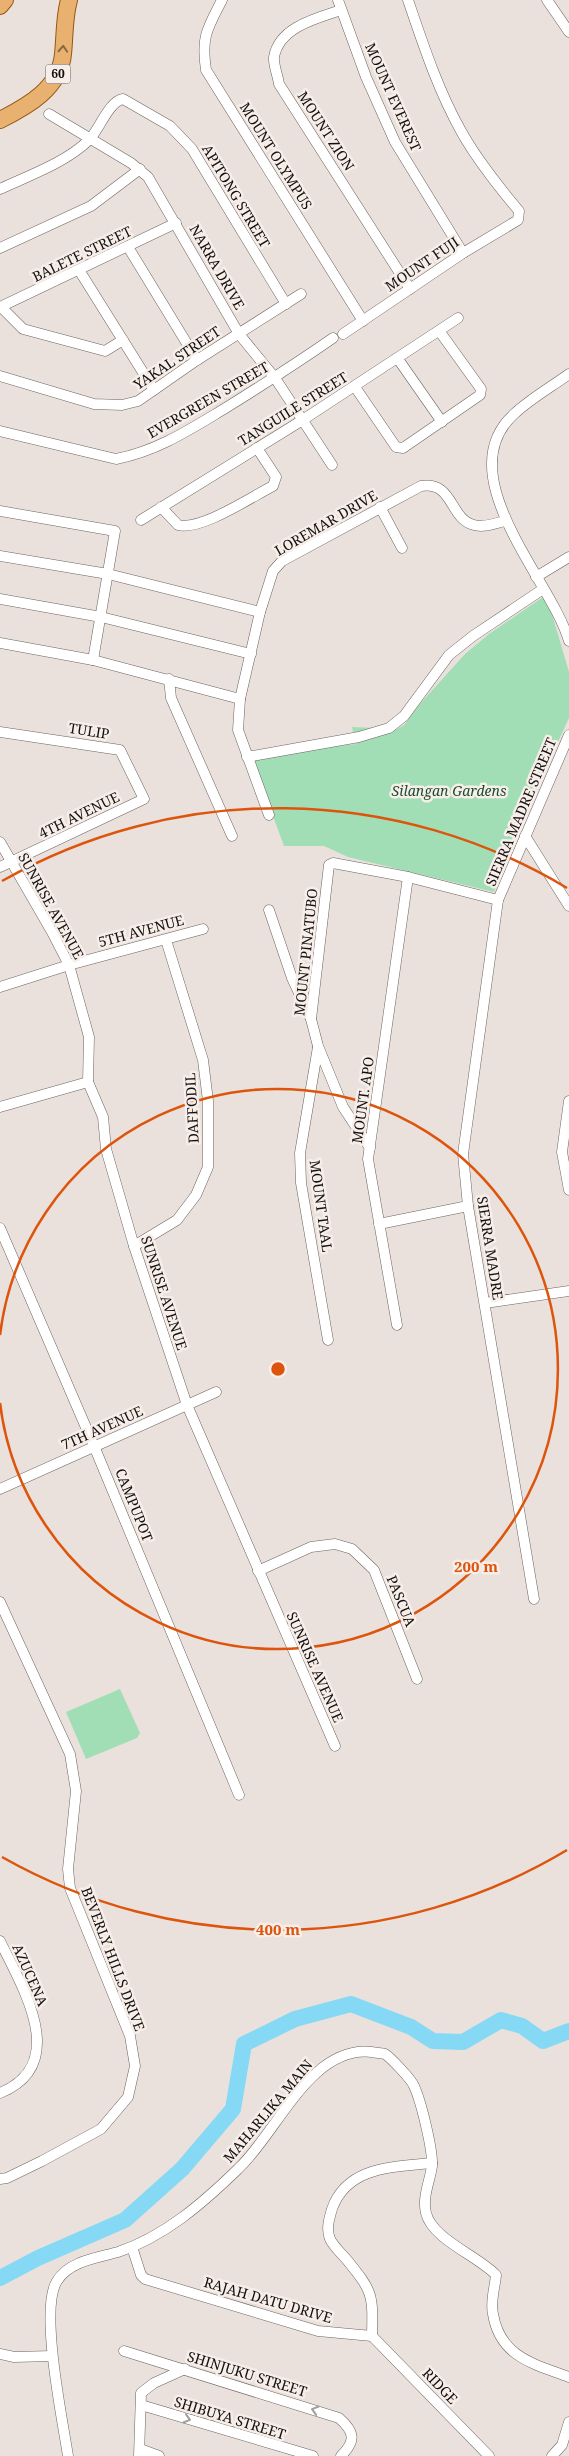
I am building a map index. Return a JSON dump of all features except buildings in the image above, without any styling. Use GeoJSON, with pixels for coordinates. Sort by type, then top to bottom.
{"type":"FeatureCollection","features":[{"type":"Feature","properties":{"kind":"main road"},"geometry":{"type":"LineString","coordinates":[[0,6],[5,0]]}},
{"type":"Feature","properties":{"kind":"main road","name":"60"},"geometry":{"type":"LineString","coordinates":[[0,120],[19,110],[40,95],[50,86],[59,73],[69,0]]}},
{"type":"Feature","properties":{"kind":"street","name":"MOUNT OLYMPUS"},"geometry":{"type":"LineString","coordinates":[[222,0],[207,29],[203,47],[206,70],[363,320]]}},
{"type":"Feature","properties":{"kind":"street","name":"MOUNT FUJI"},"geometry":{"type":"LineString","coordinates":[[344,334],[463,253],[518,220],[520,211],[492,178],[461,132],[442,90],[408,0]]}},
{"type":"Feature","properties":{"kind":"street"},"geometry":{"type":"LineString","coordinates":[[547,0],[569,32]]}},
{"type":"Feature","properties":{"kind":"street","name":"MOUNT EVEREST"},"geometry":{"type":"LineString","coordinates":[[340,5],[395,142],[463,253]]}},
{"type":"Feature","properties":{"kind":"street","name":"MOUNT ZION"},"geometry":{"type":"LineString","coordinates":[[340,5],[303,22],[282,41],[274,58],[279,84],[410,289]]}},
{"type":"Feature","properties":{"kind":"street","name":"APITONG STREET"},"geometry":{"type":"LineString","coordinates":[[90,139],[115,102],[123,99],[170,126],[192,149],[286,304]]}},
{"type":"Feature","properties":{"kind":"street","name":"NARRA DRIVE"},"geometry":{"type":"LineString","coordinates":[[49,114],[140,169],[148,177],[239,334],[275,378],[332,465]]}},
{"type":"Feature","properties":{"kind":"street"},"geometry":{"type":"LineString","coordinates":[[0,189],[72,154],[90,139]]}},
{"type":"Feature","properties":{"kind":"street"},"geometry":{"type":"LineString","coordinates":[[0,248],[92,206],[140,169]]}},
{"type":"Feature","properties":{"kind":"street","name":"BALETE STREET"},"geometry":{"type":"LineString","coordinates":[[0,307],[176,224]]}},
{"type":"Feature","properties":{"kind":"street"},"geometry":{"type":"LineString","coordinates":[[128,247],[197,360]]}},
{"type":"Feature","properties":{"kind":"street"},"geometry":{"type":"LineString","coordinates":[[79,270],[154,390]]}},
{"type":"Feature","properties":{"kind":"street","name":"YAKAL STREET"},"geometry":{"type":"LineString","coordinates":[[0,376],[94,404],[122,405],[138,401],[197,360],[301,294]]}},
{"type":"Feature","properties":{"kind":"street"},"geometry":{"type":"LineString","coordinates":[[0,307],[23,329],[105,351],[123,340]]}},
{"type":"Feature","properties":{"kind":"street","name":"TANGUILE STREET"},"geometry":{"type":"LineString","coordinates":[[141,520],[302,421],[440,332],[458,318]]}},
{"type":"Feature","properties":{"kind":"street"},"geometry":{"type":"LineString","coordinates":[[355,387],[399,449],[403,448],[480,395],[482,389],[440,332]]}},
{"type":"Feature","properties":{"kind":"street","name":"EVERGREEN STREET"},"geometry":{"type":"LineString","coordinates":[[0,431],[116,459],[133,456],[178,437],[275,378],[333,338]]}},
{"type":"Feature","properties":{"kind":"street"},"geometry":{"type":"LineString","coordinates":[[398,359],[442,422]]}},
{"type":"Feature","properties":{"kind":"street"},"geometry":{"type":"LineString","coordinates":[[569,374],[512,415],[498,438],[493,451],[492,469],[495,490],[505,521],[543,589],[556,608],[569,641]]}},
{"type":"Feature","properties":{"kind":"street"},"geometry":{"type":"LineString","coordinates":[[161,507],[178,525],[191,525],[205,521],[272,486],[276,477],[257,448]]}},
{"type":"Feature","properties":{"kind":"street","name":"LOREMAR DRIVE"},"geometry":{"type":"LineString","coordinates":[[269,815],[238,730],[240,699],[260,612],[273,571],[282,560],[421,486],[427,485],[442,490],[467,522],[475,526],[486,526],[505,521]]}},
{"type":"Feature","properties":{"kind":"street"},"geometry":{"type":"LineString","coordinates":[[380,507],[402,548]]}},
{"type":"Feature","properties":{"kind":"street"},"geometry":{"type":"LineString","coordinates":[[0,511],[115,531],[93,660]]}},
{"type":"Feature","properties":{"kind":"street"},"geometry":{"type":"LineString","coordinates":[[0,556],[108,574],[260,612]]}},
{"type":"Feature","properties":{"kind":"street"},"geometry":{"type":"LineString","coordinates":[[536,577],[569,557]]}},
{"type":"Feature","properties":{"kind":"street"},"geometry":{"type":"LineString","coordinates":[[247,757],[359,737],[389,728],[404,716],[449,655],[543,589]]}},
{"type":"Feature","properties":{"kind":"street"},"geometry":{"type":"LineString","coordinates":[[0,599],[101,617],[251,654]]}},
{"type":"Feature","properties":{"kind":"street"},"geometry":{"type":"LineString","coordinates":[[0,643],[93,660],[240,699]]}},
{"type":"Feature","properties":{"kind":"street"},"geometry":{"type":"LineString","coordinates":[[169,679],[172,698],[232,836]]}},
{"type":"Feature","properties":{"kind":"street","name":"TULIP"},"geometry":{"type":"LineString","coordinates":[[0,732],[120,750],[144,798]]}},
{"type":"Feature","properties":{"kind":"street","name":"SIERRA MADRE STREET"},"geometry":{"type":"LineString","coordinates":[[498,900],[569,736]]}},
{"type":"Feature","properties":{"kind":"street","name":"4TH AVENUE"},"geometry":{"type":"LineString","coordinates":[[0,868],[144,798]]}},
{"type":"Feature","properties":{"kind":"street"},"geometry":{"type":"LineString","coordinates":[[525,836],[569,906]]}},
{"type":"Feature","properties":{"kind":"street","name":"SUNRISE AVENUE"},"geometry":{"type":"LineString","coordinates":[[0,842],[52,932],[68,965],[88,1037],[88,1082],[103,1117],[106,1149],[134,1246],[187,1405],[335,1746]]}},
{"type":"Feature","properties":{"kind":"street","name":"MOUNT PINATUBO"},"geometry":{"type":"LineString","coordinates":[[370,1148],[343,1107],[318,1046],[311,1019],[328,869],[332,863],[408,877]]}},
{"type":"Feature","properties":{"kind":"street"},"geometry":{"type":"LineString","coordinates":[[408,877],[498,900]]}},
{"type":"Feature","properties":{"kind":"street","name":"MOUNT. APO"},"geometry":{"type":"LineString","coordinates":[[397,1326],[368,1160],[408,877]]}},
{"type":"Feature","properties":{"kind":"street","name":"SIERRA MADRE"},"geometry":{"type":"LineString","coordinates":[[498,900],[463,1154],[468,1206],[534,1599]]}},
{"type":"Feature","properties":{"kind":"street"},"geometry":{"type":"LineString","coordinates":[[269,910],[292,978],[311,1019]]}},
{"type":"Feature","properties":{"kind":"street","name":"5TH AVENUE"},"geometry":{"type":"LineString","coordinates":[[0,987],[68,965],[203,929]]}},
{"type":"Feature","properties":{"kind":"street","name":"DAFFODIL"},"geometry":{"type":"LineString","coordinates":[[134,1246],[177,1220],[196,1195],[208,1167],[208,1101],[203,1060],[166,940]]}},
{"type":"Feature","properties":{"kind":"street","name":"MOUNT TAAL"},"geometry":{"type":"LineString","coordinates":[[318,1046],[300,1160],[301,1183],[328,1340]]}},
{"type":"Feature","properties":{"kind":"street"},"geometry":{"type":"LineString","coordinates":[[0,1107],[88,1082]]}},
{"type":"Feature","properties":{"kind":"street"},"geometry":{"type":"LineString","coordinates":[[569,1100],[562,1152],[569,1190]]}},
{"type":"Feature","properties":{"kind":"street"},"geometry":{"type":"LineString","coordinates":[[379,1224],[468,1206]]}},
{"type":"Feature","properties":{"kind":"street","name":"CAMPUPOT"},"geometry":{"type":"LineString","coordinates":[[0,1228],[94,1446],[239,1795]]}},
{"type":"Feature","properties":{"kind":"street"},"geometry":{"type":"LineString","coordinates":[[485,1303],[569,1291]]}},
{"type":"Feature","properties":{"kind":"street","name":"7TH AVENUE"},"geometry":{"type":"LineString","coordinates":[[0,1489],[216,1392]]}},
{"type":"Feature","properties":{"kind":"street","name":"PASCUA"},"geometry":{"type":"LineString","coordinates":[[258,1571],[311,1546],[335,1544],[352,1550],[374,1570],[417,1680]]}},
{"type":"Feature","properties":{"kind":"street","name":"BEVERLY HILLS DRIVE"},"geometry":{"type":"LineString","coordinates":[[0,1602],[70,1754],[76,1791],[68,1869],[70,1888],[130,2036],[135,2066],[128,2097],[101,2129],[42,2161],[0,2179]]}},
{"type":"Feature","properties":{"kind":"street","name":"AZUCENA"},"geometry":{"type":"LineString","coordinates":[[0,1941],[28,2000],[34,2019],[37,2040],[32,2067],[16,2084],[0,2093]]}},
{"type":"Feature","properties":{"kind":"street","name":"MAHARLIKA MAIN"},"geometry":{"type":"LineString","coordinates":[[68,2456],[52,2356],[51,2308],[56,2282],[69,2267],[132,2247],[176,2222],[214,2192],[241,2166],[310,2078],[326,2064],[357,2050],[385,2054],[413,2083],[422,2114],[432,2163],[426,2196],[426,2213],[432,2226],[440,2234],[486,2265],[496,2275],[492,2312],[497,2329],[508,2347],[523,2360],[569,2377]]}},
{"type":"Feature","properties":{"kind":"street"},"geometry":{"type":"LineString","coordinates":[[372,2336],[372,2309],[368,2286],[330,2239],[328,2222],[336,2200],[352,2180],[377,2169],[432,2163]]}},
{"type":"Feature","properties":{"kind":"street","name":"RAJAH DATU DRIVE"},"geometry":{"type":"LineString","coordinates":[[132,2247],[141,2275],[145,2279],[318,2331],[372,2336]]}},
{"type":"Feature","properties":{"kind":"street","name":"RIDGE"},"geometry":{"type":"LineString","coordinates":[[372,2336],[488,2456]]}},
{"type":"Feature","properties":{"kind":"street","name":"SHINJUKU STREET"},"geometry":{"type":"LineString","coordinates":[[124,2351],[339,2418],[347,2425],[352,2436],[351,2447],[341,2456]]}},
{"type":"Feature","properties":{"kind":"street"},"geometry":{"type":"LineString","coordinates":[[0,2354],[14,2357],[52,2356]]}},
{"type":"Feature","properties":{"kind":"street"},"geometry":{"type":"LineString","coordinates":[[159,2456],[140,2453],[141,2393],[146,2388],[185,2369]]}},
{"type":"Feature","properties":{"kind":"street","name":"SHIBUYA STREET"},"geometry":{"type":"LineString","coordinates":[[140,2405],[312,2456]]}},
{"type":"Feature","properties":{"kind":"street"},"geometry":{"type":"LineString","coordinates":[[552,2456],[562,2445],[569,2422]]}},
{"type":"Feature","properties":{"kind":"green space","name":"Silangan Gardens"},"geometry":{"type":"Polygon","coordinates":[[[543,597],[551,611],[569,672],[569,718],[543,774],[494,892],[348,857],[324,846],[284,846],[251,756],[356,744],[352,727],[397,729],[404,725],[418,706],[465,654],[489,634],[543,597]]]}},
{"type":"Feature","properties":{"kind":"green space"},"geometry":{"type":"Polygon","coordinates":[[[120,1689],[140,1733],[137,1738],[86,1759],[66,1712],[120,1689]]]}},
{"type":"Feature","properties":{"kind":"waterway"},"geometry":{"type":"LineString","coordinates":[[0,2278],[38,2258],[125,2220],[182,2169],[233,2109],[244,2044],[295,2019],[351,2004],[411,2027],[433,2041],[463,2042],[501,2020],[522,2026],[543,2041],[569,2031]]}}]}
